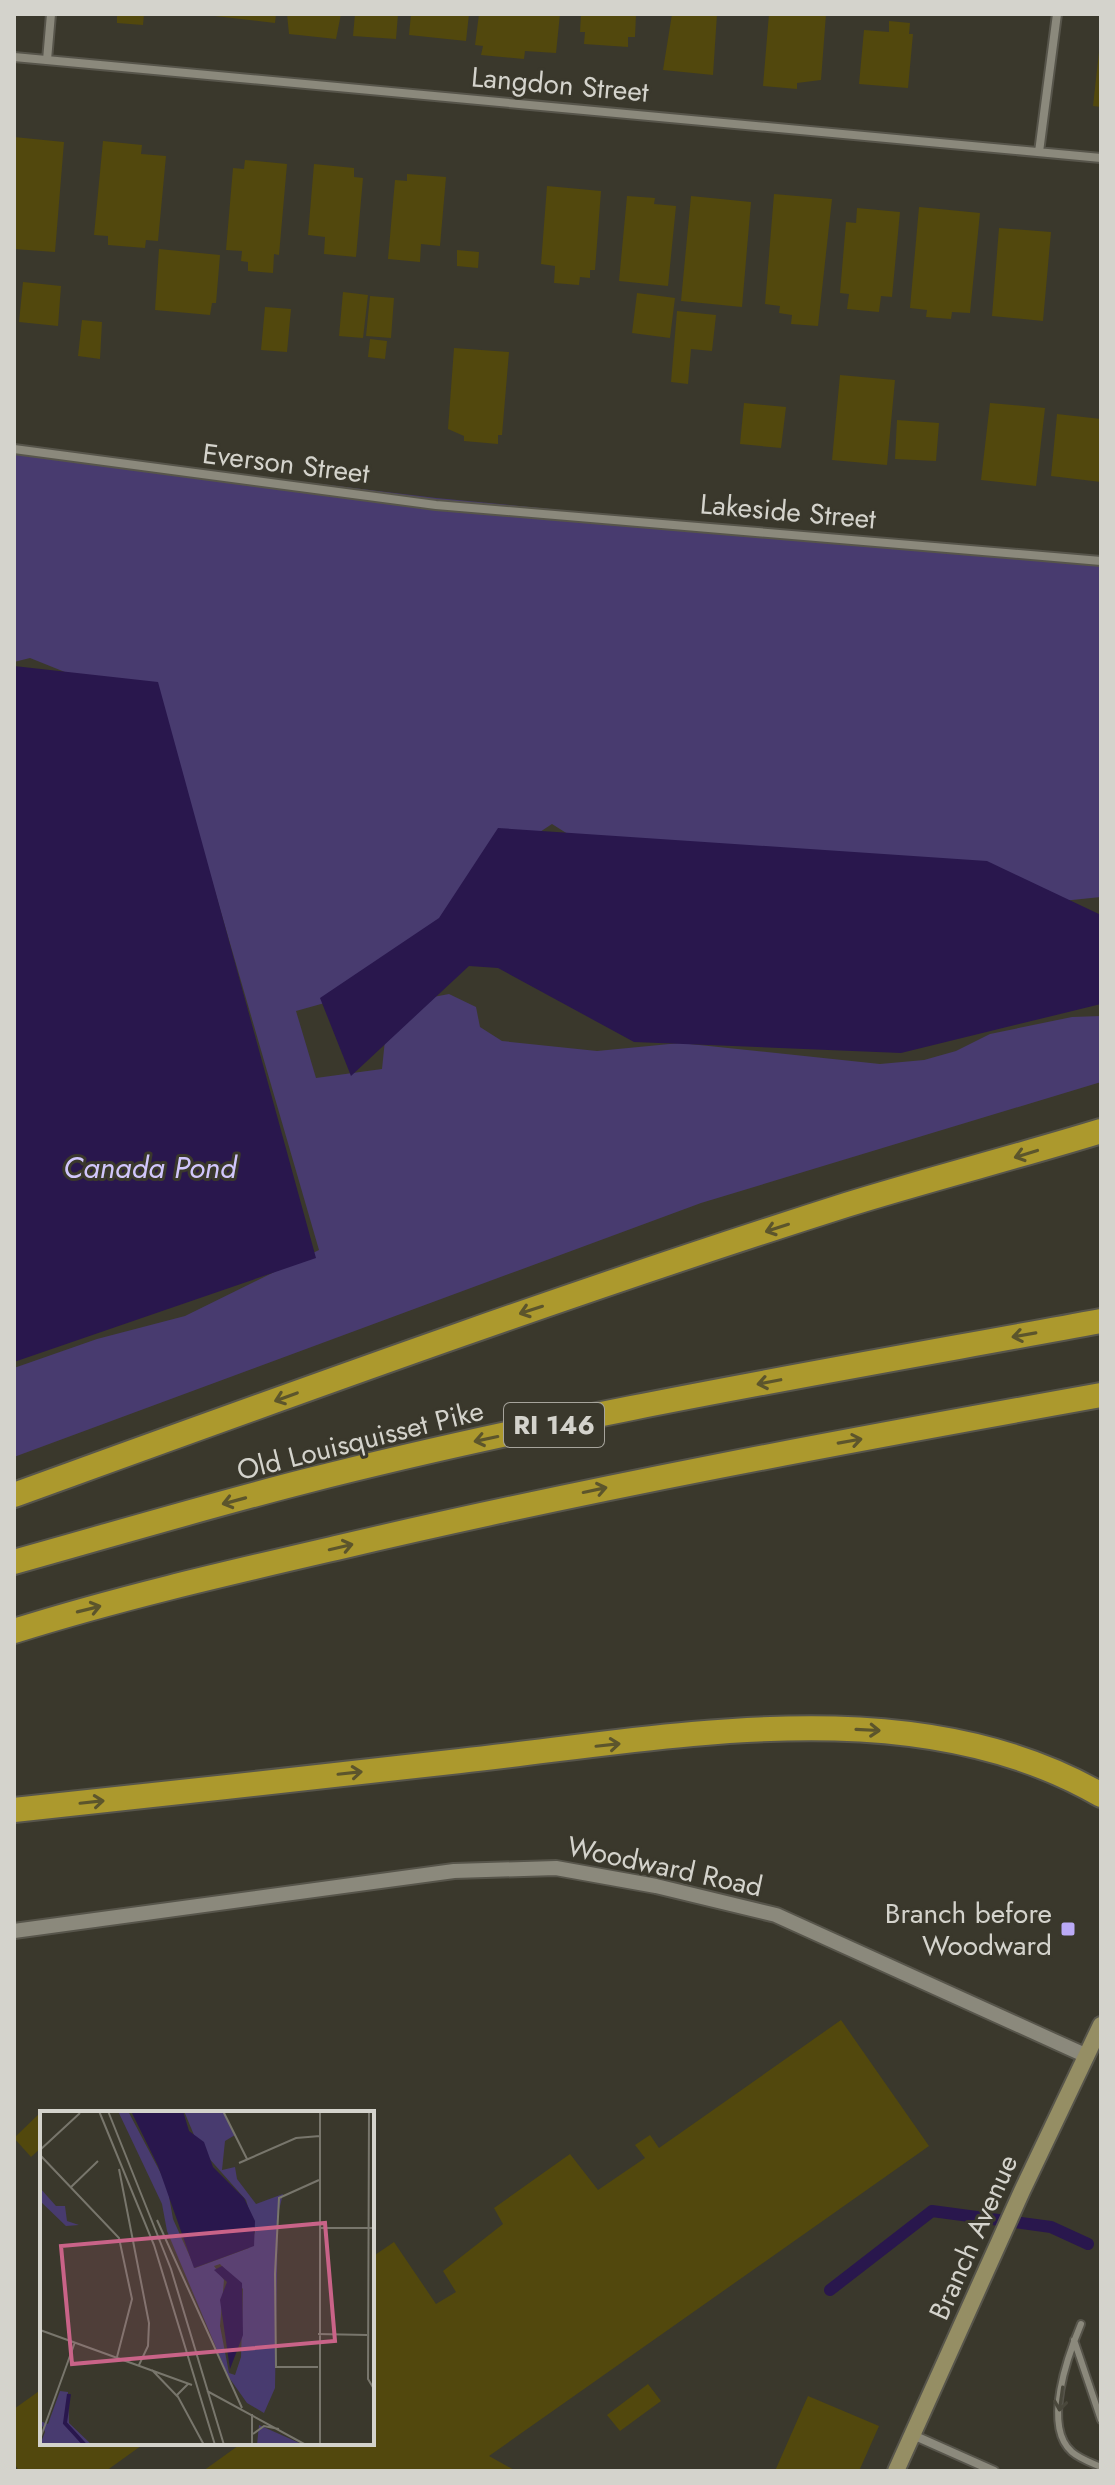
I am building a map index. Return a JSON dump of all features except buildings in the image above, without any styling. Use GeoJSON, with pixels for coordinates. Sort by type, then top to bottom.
{"type":"FeatureCollection","features":[{"type":"Feature","properties":{"kind":"highway"},"geometry":{"type":"LineString","coordinates":[[14,1495],[368,1370],[450,1337],[849,1204],[1101,1131]]}},
{"type":"Feature","properties":{"kind":"highway","name":"Old Louisquisset Pike"},"geometry":{"type":"LineString","coordinates":[[14,1562],[306,1481],[463,1444],[640,1407],[1101,1321]]}},
{"type":"Feature","properties":{"kind":"highway","name":"RI 146"},"geometry":{"type":"LineString","coordinates":[[14,1631],[299,1557],[592,1490],[1101,1395]]}},
{"type":"Feature","properties":{"kind":"highway"},"geometry":{"type":"LineString","coordinates":[[14,1810],[627,1743],[790,1729],[882,1731],[966,1744],[1041,1765],[1101,1795]]}},
{"type":"Feature","properties":{"kind":"main road","name":"Branch Avenue"},"geometry":{"type":"LineString","coordinates":[[896,2471],[1022,2191],[1101,2025]]}},
{"type":"Feature","properties":{"kind":"street"},"geometry":{"type":"LineString","coordinates":[[47,60],[51,14]]}},
{"type":"Feature","properties":{"kind":"street"},"geometry":{"type":"LineString","coordinates":[[1039,152],[1057,14]]}},
{"type":"Feature","properties":{"kind":"street","name":"Langdon Street"},"geometry":{"type":"LineString","coordinates":[[14,57],[1101,158]]}},
{"type":"Feature","properties":{"kind":"street","name":"Everson Street"},"geometry":{"type":"LineString","coordinates":[[14,449],[421,503],[552,513]]}},
{"type":"Feature","properties":{"kind":"street","name":"Lakeside Street"},"geometry":{"type":"LineString","coordinates":[[552,513],[1101,561]]}},
{"type":"Feature","properties":{"kind":"street","name":"Woodward Road"},"geometry":{"type":"LineString","coordinates":[[14,1931],[454,1871],[556,1868],[656,1886],[776,1915],[1087,2056]]}},
{"type":"Feature","properties":{"kind":"street"},"geometry":{"type":"LineString","coordinates":[[913,2435],[994,2471]]}},
{"type":"Feature","properties":{"kind":"lane"},"geometry":{"type":"LineString","coordinates":[[1081,2324],[1058,2404],[1059,2427],[1072,2452],[1101,2467]]}},
{"type":"Feature","properties":{"kind":"lane"},"geometry":{"type":"LineString","coordinates":[[1074,2340],[1101,2420]]}},
{"type":"Feature","properties":{"kind":"shaded area"},"geometry":{"type":"Polygon","coordinates":[[[14,447],[436,498],[1101,562],[1101,897],[1062,901],[590,848],[552,824],[514,849],[499,876],[346,997],[296,1011],[316,1078],[382,1069],[385,1040],[412,1001],[449,994],[476,1007],[480,1027],[502,1041],[597,1051],[680,1043],[880,1064],[924,1060],[956,1051],[990,1034],[1072,1017],[1101,1016],[1101,1082],[701,1203],[14,1457],[14,1368],[97,1339],[185,1316],[319,1250],[178,764],[142,703],[30,658],[14,662],[14,447]]]}},
{"type":"Feature","properties":{"kind":"water","name":"Canada Pond"},"geometry":{"type":"Polygon","coordinates":[[[14,666],[158,682],[316,1258],[14,1362],[14,666]]]}},
{"type":"Feature","properties":{"kind":"water"},"geometry":{"type":"Polygon","coordinates":[[[498,828],[987,861],[1101,915],[1101,1004],[901,1053],[634,1042],[498,968],[469,966],[351,1076],[320,998],[439,918],[498,828]]]}},
{"type":"Feature","properties":{"kind":"waterway"},"geometry":{"type":"LineString","coordinates":[[830,2290],[932,2211],[1051,2227],[1088,2244]]}},
{"type":"Feature","properties":{"kind":"place","name":"Branch before Woodward"},"geometry":{"type":"Point","coordinates":[1068,1929]}}]}
